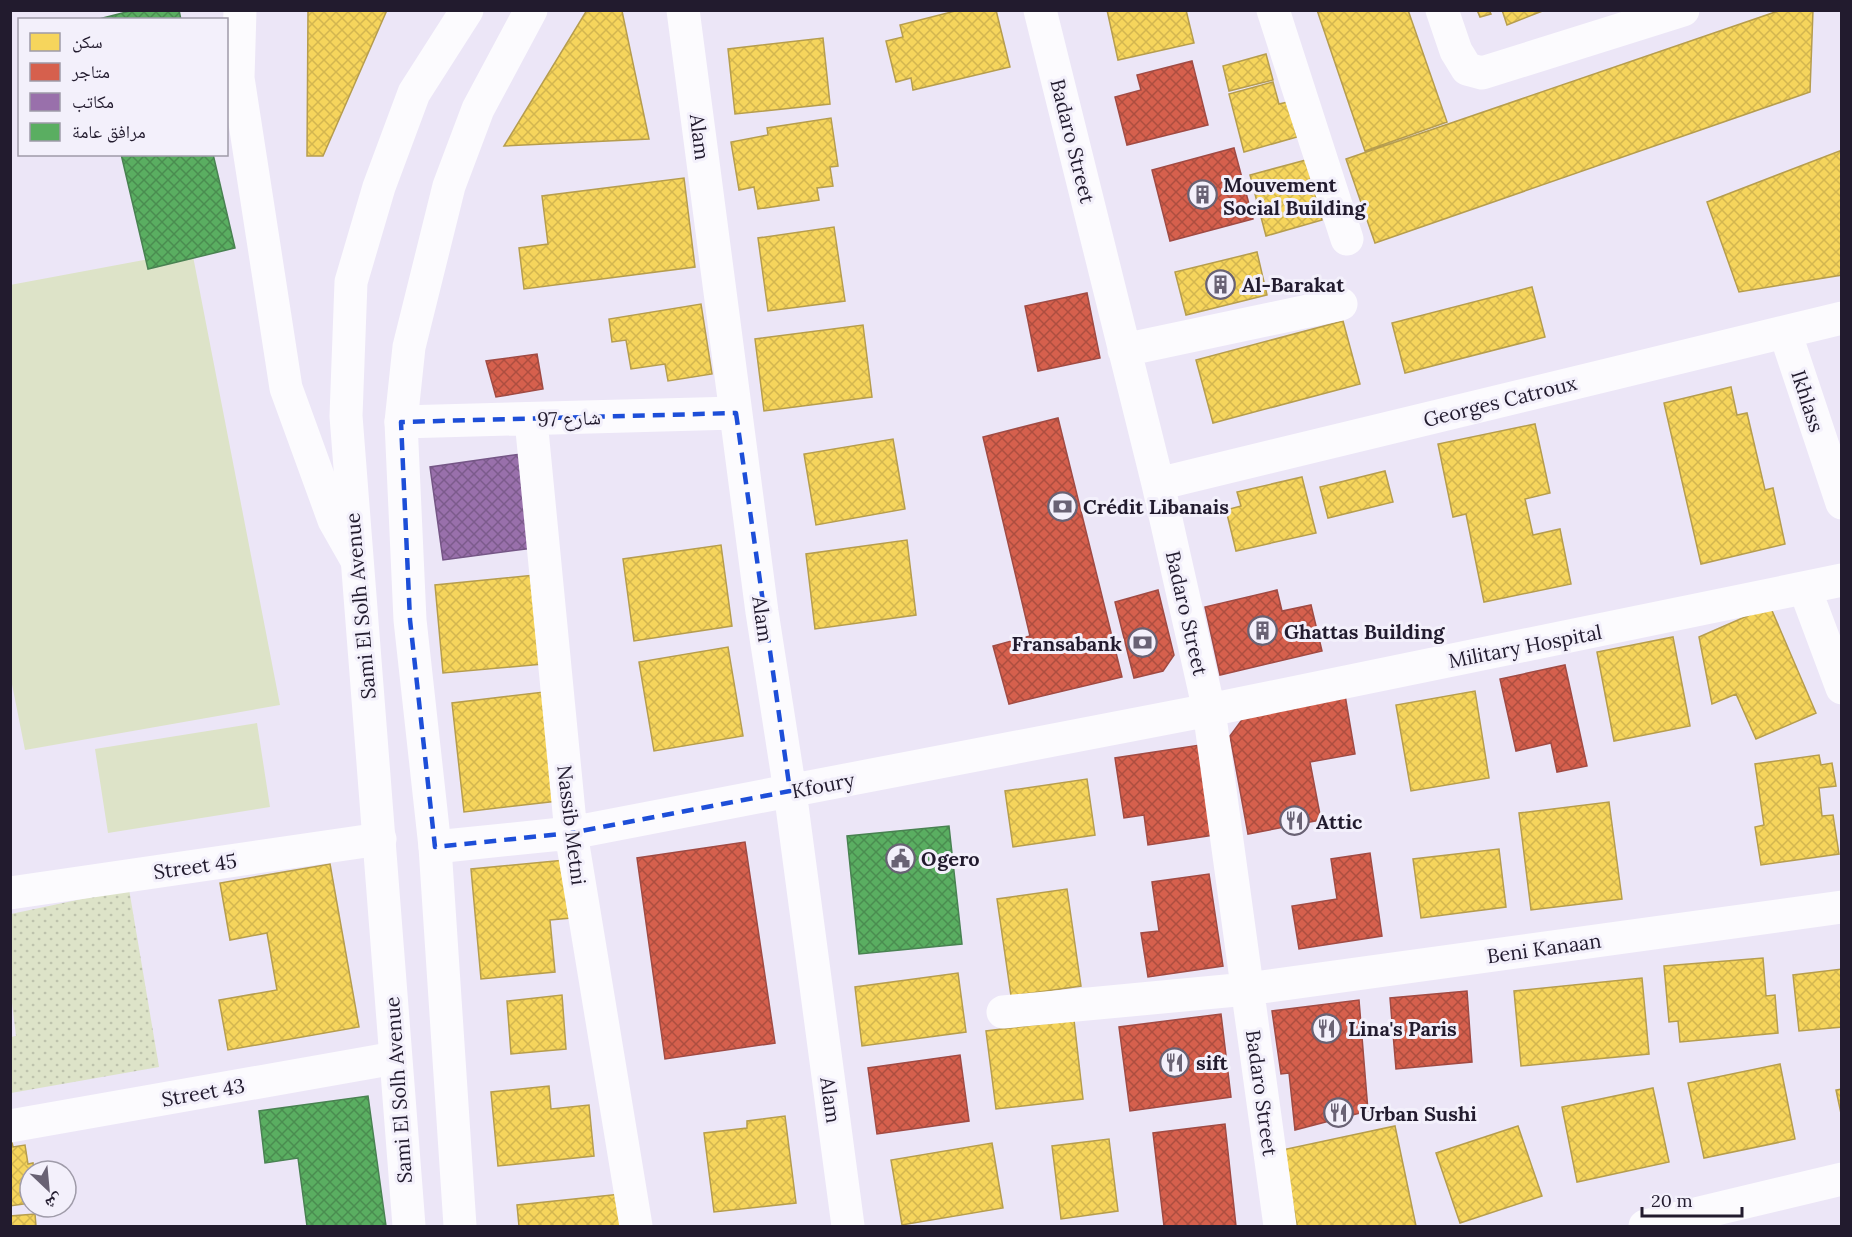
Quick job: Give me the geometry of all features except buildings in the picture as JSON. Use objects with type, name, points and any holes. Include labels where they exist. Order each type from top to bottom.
[{"type":"main road","points":[[240,10],[238,78],[286,388],[334,520],[355,557]]},
{"type":"main road","name":"Sami El Solh Avenue","points":[[409,1227],[380,839],[355,557],[346,416],[351,282],[379,187],[414,93],[467,10]]},
{"type":"main road","points":[[460,1227],[435,847],[410,620],[401,422],[410,347],[449,186],[478,110],[531,10]]},
{"type":"main road","name":"Alam","points":[[683,10],[762,612],[790,791],[848,1227]]},
{"type":"main road","name":"Badaro Street","points":[[1041,10],[1158,484],[1209,710],[1280,1227]]},
{"type":"main road","points":[[1273,10],[1347,239]]},
{"type":"main road","points":[[1442,10],[1456,51],[1467,69],[1482,73],[1683,10]]},
{"type":"main road","points":[[1124,350],[1341,304]]},
{"type":"main road","name":"Georges Catroux","points":[[1158,484],[1842,318]]},
{"type":"main road","name":"Ikhlass","points":[[1785,332],[1842,503]]},
{"type":"main road","name":"شارع 97","points":[[401,422],[736,413]]},
{"type":"main road","name":"Nassib Metni","points":[[531,420],[571,833],[636,1227]]},
{"type":"main road","name":"Military Hospital","points":[[1209,710],[1842,580]]},
{"type":"main road","points":[[1805,589],[1842,687]]},
{"type":"main road","name":"Kfoury","points":[[435,847],[571,833],[1209,710]]},
{"type":"main road","name":"Street 45","points":[[10,893],[380,839]]},
{"type":"main road","name":"Beni Kanaan","points":[[1003,1012],[1247,988],[1842,907]]},
{"type":"main road","name":"Street 43","points":[[10,1126],[395,1058]]},
{"type":"main road","points":[[1645,1227],[1842,1179]]},
{"type":"highlighted area","points":[[736,413],[790,791],[571,833],[435,847],[410,620],[401,422]]},
{"type":"green space","points":[[192,251],[280,705],[25,750],[10,674],[10,285]]},
{"type":"green space","points":[[257,723],[270,807],[108,833],[95,749]]},
{"type":"green space","points":[[129,889],[159,1067],[11,1093],[11,1037],[16,1036],[10,986],[11,914]]},
{"type":"place","name":"Mouvement Social Building","points":[[1202,195]]},
{"type":"place","name":"Al-Barakat","points":[[1221,284]]},
{"type":"place","name":"Crédit Libanais","points":[[1062,506]]},
{"type":"place","name":"Ghattas Building","points":[[1263,631]]},
{"type":"place","name":"Fransabank","points":[[1143,643]]},
{"type":"place","name":"Attic","points":[[1295,821]]},
{"type":"place","name":"Ogero","points":[[900,858]]},
{"type":"place","name":"Lina's Paris","points":[[1327,1028]]},
{"type":"place","name":"sift","points":[[1175,1062]]},
{"type":"place","name":"Urban Sushi","points":[[1339,1113]]}]
